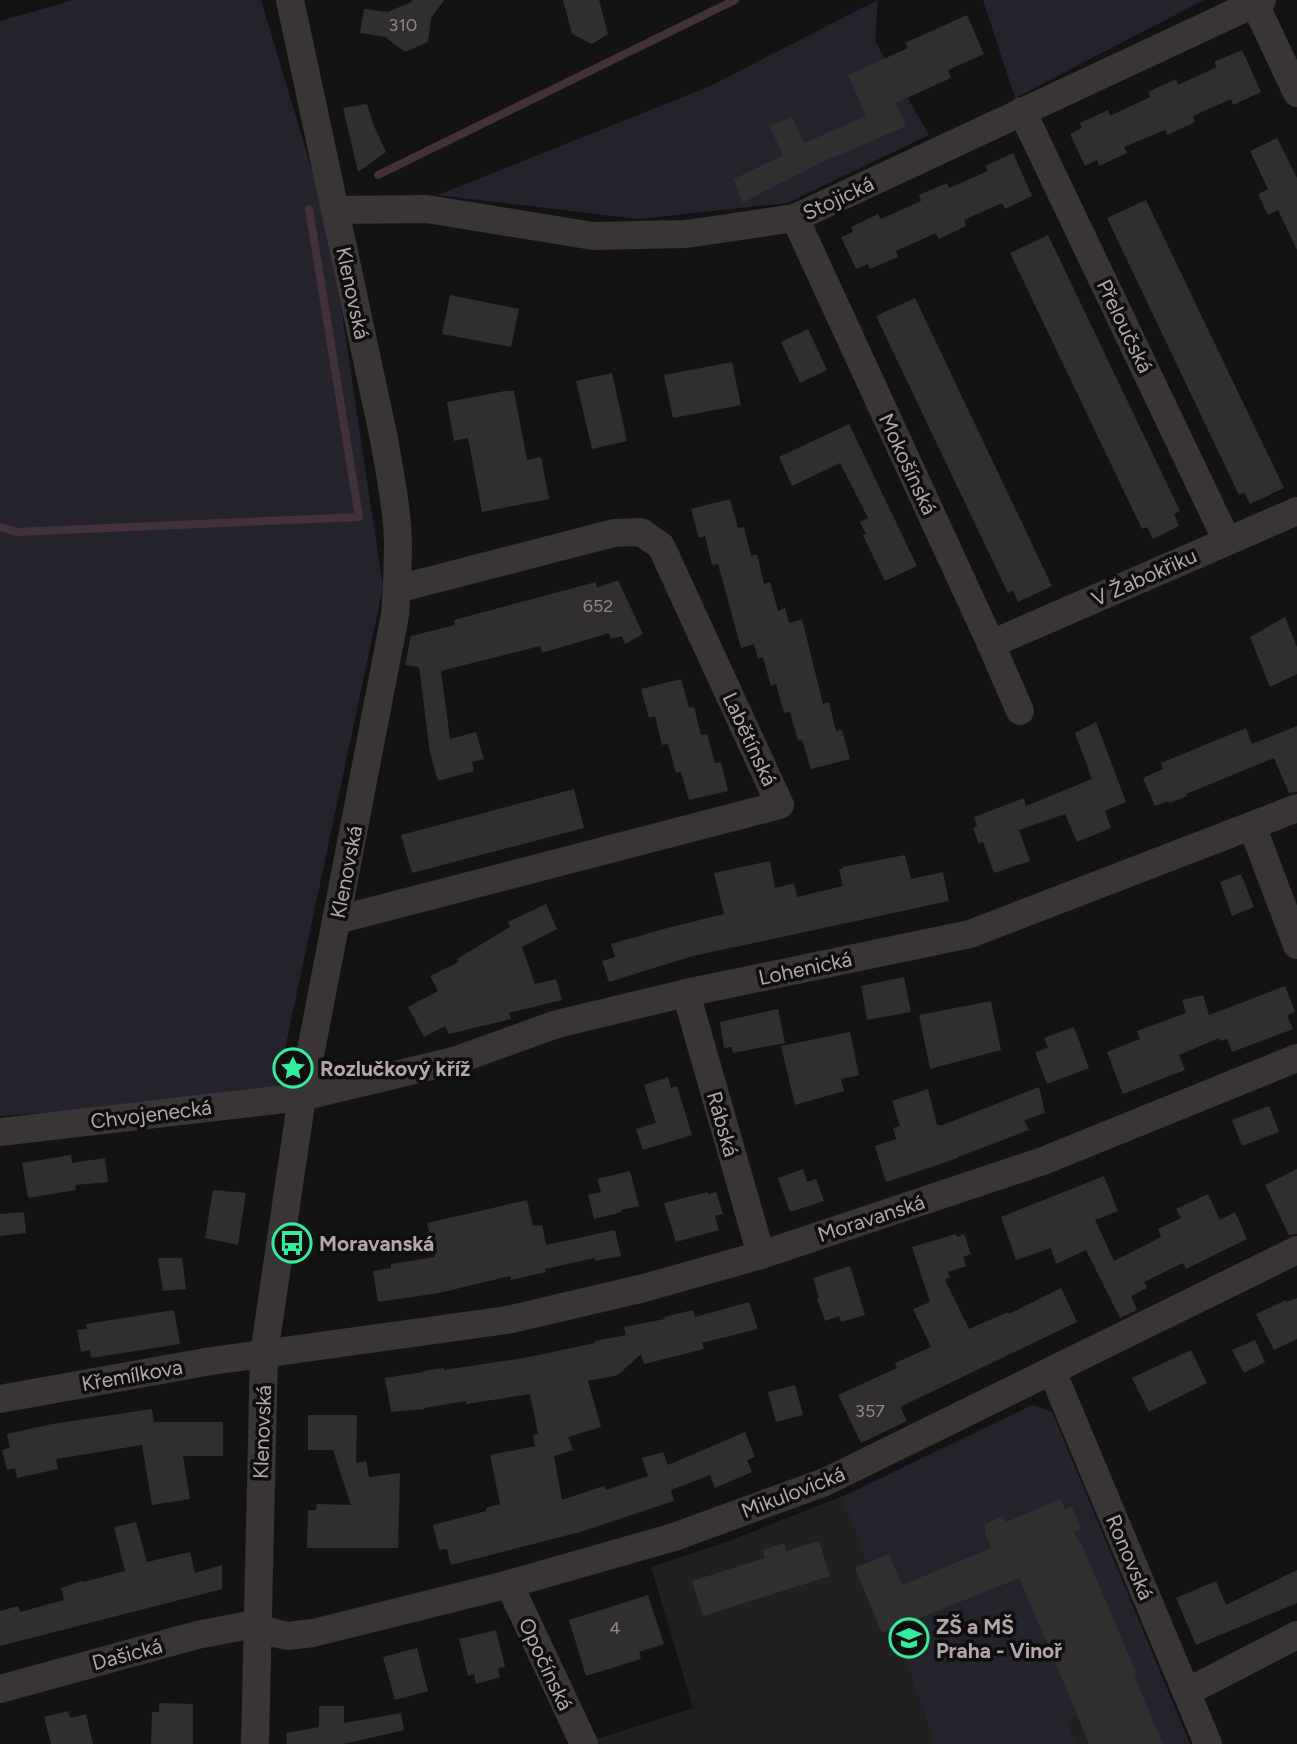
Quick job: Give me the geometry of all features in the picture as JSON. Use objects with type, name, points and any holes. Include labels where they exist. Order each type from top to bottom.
[{"type":"street","points":[[1259,2],[1297,93]]},
{"type":"street","name":"Stojická","points":[[335,210],[427,208],[593,236],[686,234],[795,218],[1259,2]]},
{"type":"street","name":"Klenovská","points":[[255,1744],[264,1354],[302,1097],[395,615],[397,589],[395,503],[335,210],[298,3]]},
{"type":"street","name":"Přeloučská","points":[[1022,111],[1227,541]]},
{"type":"street","name":"Mokošínská","points":[[795,218],[1020,711]]},
{"type":"street","name":"V Žabokřiku","points":[[991,644],[1297,511]]},
{"type":"street","name":"Labětínská","points":[[337,920],[780,805],[661,546],[642,532],[614,533],[397,589]]},
{"type":"street","name":"Lohenická","points":[[302,1097],[457,1060],[557,1024],[685,993],[970,934],[1297,808]]},
{"type":"street","points":[[1252,826],[1297,945]]},
{"type":"street","name":"Rábská","points":[[685,993],[761,1255]]},
{"type":"street","name":"Moravanská","points":[[264,1354],[507,1320],[644,1288],[761,1255],[1043,1161],[1297,1058]]},
{"type":"street","name":"Chvojenecká","points":[[0,1132],[302,1097]]},
{"type":"street","name":"Mikulovická","points":[[256,1626],[288,1636],[313,1633],[509,1584],[674,1537],[825,1482],[1297,1250]]},
{"type":"street","name":"Křemílkova","points":[[0,1399],[264,1354]]},
{"type":"street","name":"Ronovská","points":[[1052,1371],[1208,1744]]},
{"type":"street","name":"Opočínská","points":[[509,1584],[584,1744]]},
{"type":"street","name":"Dašická","points":[[0,1689],[197,1635],[256,1626]]},
{"type":"street","points":[[1187,1692],[1297,1635]]},
{"type":"shaded area","points":[[73,0],[261,0],[329,227],[383,587],[275,1096],[0,1116],[0,21]]},
{"type":"shaded area","points":[[878,0],[875,41],[929,135],[787,203],[638,219],[438,195],[708,87]]},
{"type":"shaded area","points":[[983,0],[1204,0],[1015,98]]},
{"type":"shaded area","name":"ZŠ a MŠ Praha - Vinoř","points":[[1032,1405],[1052,1412],[1190,1744],[595,1744],[594,1740],[693,1708],[651,1567],[729,1541],[858,1490]]},
{"type":"shaded area","points":[[1032,1405],[1052,1412],[1190,1744],[1163,1744],[1114,1684],[1137,1674],[1074,1532],[1081,1529],[1060,1500],[1006,1522],[1003,1517],[984,1525],[984,1532],[1005,1583],[1019,1578],[1078,1715],[1066,1720],[1075,1744],[936,1744],[893,1629],[988,1589],[974,1555],[902,1585],[889,1554],[867,1563],[842,1497]]},
{"type":"building","points":[[413,0],[444,0],[431,18],[428,42],[405,52],[385,37],[360,33],[364,9],[388,12]]},
{"type":"building","points":[[563,0],[599,0],[608,34],[592,44],[572,34]]},
{"type":"building","points":[[967,15],[984,54],[948,70],[951,78],[896,103],[906,126],[832,157],[742,203],[734,179],[783,155],[769,126],[792,117],[804,143],[866,116],[848,75],[908,48],[905,43]]},
{"type":"building","points":[[1242,50],[1261,92],[1233,105],[1231,99],[1193,116],[1195,122],[1167,135],[1165,130],[1124,147],[1127,153],[1099,166],[1097,160],[1085,166],[1070,134],[1082,128],[1080,123],[1108,110],[1110,116],[1150,97],[1148,92],[1176,79],[1178,85],[1217,67],[1214,62]]},
{"type":"building","points":[[367,104],[386,152],[358,172],[343,108]]},
{"type":"building","points":[[1277,138],[1297,178],[1297,250],[1278,210],[1268,215],[1258,194],[1268,189],[1250,151]]},
{"type":"building","points":[[1013,153],[1032,196],[1005,209],[1002,203],[964,220],[966,226],[939,239],[936,233],[896,251],[898,257],[870,269],[868,264],[856,269],[841,237],[853,232],[851,227],[878,214],[881,219],[921,201],[919,195],[947,183],[949,188],[988,171],[985,166]]},
{"type":"building","points":[[1146,200],[1284,488],[1250,504],[1244,492],[1239,495],[1107,218]]},
{"type":"building","points":[[1048,235],[1180,511],[1174,514],[1179,526],[1153,539],[1147,527],[1142,529],[1010,253]]},
{"type":"building","points":[[450,295],[519,309],[511,347],[442,334]]},
{"type":"building","points":[[915,298],[1052,586],[1018,602],[1013,590],[1008,593],[876,316]]},
{"type":"building","points":[[808,329],[827,370],[800,383],[781,342]]},
{"type":"building","points":[[732,362],[741,405],[673,418],[664,375]]},
{"type":"building","points":[[612,373],[627,441],[592,449],[576,381]]},
{"type":"building","points":[[514,391],[527,460],[541,457],[549,499],[482,512],[468,438],[454,441],[447,402]]},
{"type":"building","points":[[849,424],[917,566],[885,581],[863,535],[866,534],[860,522],[868,518],[840,463],[792,486],[779,457]]},
{"type":"building","points":[[730,499],[738,528],[744,527],[751,556],[757,554],[764,584],[770,582],[778,611],[785,608],[789,623],[802,619],[823,704],[829,702],[836,731],[842,730],[850,759],[811,769],[802,740],[798,741],[790,712],[784,713],[776,684],[771,686],[763,657],[758,659],[754,644],[741,648],[718,564],[712,565],[705,536],[699,538],[691,509]]},
{"type":"building","points":[[618,580],[643,634],[625,644],[622,636],[611,639],[609,633],[542,653],[540,646],[441,671],[450,739],[476,732],[484,759],[472,762],[474,771],[438,781],[430,753],[419,667],[405,665],[411,636],[455,625],[454,620],[596,582],[597,588]]},
{"type":"building","points":[[1285,617],[1297,647],[1297,674],[1270,687],[1250,637]]},
{"type":"building","points":[[681,679],[689,708],[694,707],[701,735],[707,734],[715,763],[721,762],[728,791],[689,800],[681,772],[676,773],[668,744],[662,745],[655,716],[649,718],[641,689]]},
{"type":"building","points":[[1096,722],[1126,802],[1105,811],[1111,828],[1077,842],[1065,814],[1019,830],[1030,861],[994,873],[983,842],[979,844],[973,828],[977,826],[974,817],[1024,798],[1026,806],[1092,779],[1075,733]]},
{"type":"building","points":[[1297,726],[1297,792],[1289,793],[1274,758],[1186,794],[1187,796],[1155,806],[1143,778],[1163,769],[1161,763],[1246,728],[1252,744]]},
{"type":"building","points":[[574,789],[584,828],[412,873],[401,835]]},
{"type":"building","points":[[905,855],[911,879],[943,872],[949,901],[693,956],[609,982],[602,961],[615,957],[611,944],[724,914],[714,873],[770,861],[775,888],[794,883],[797,897],[843,886],[839,869],[843,867]]},
{"type":"building","points":[[1241,874],[1254,907],[1232,916],[1220,882]]},
{"type":"building","points":[[546,904],[557,929],[522,947],[535,984],[556,979],[562,1000],[509,1013],[511,1019],[449,1034],[445,1026],[424,1037],[408,1007],[438,991],[430,976],[459,962],[457,959],[510,927],[508,922]]},
{"type":"building","points":[[904,977],[911,1012],[867,1020],[861,986]]},
{"type":"building","points":[[1285,986],[1295,1012],[1287,1015],[1293,1029],[1232,1052],[1227,1039],[1220,1041],[1219,1038],[1179,1055],[1185,1070],[1123,1094],[1107,1052],[1140,1039],[1137,1031],[1186,1013],[1182,1000],[1203,995],[1209,1015]]},
{"type":"building","points":[[991,1001],[1001,1050],[930,1069],[919,1015]]},
{"type":"building","points":[[778,1009],[785,1043],[733,1053],[732,1047],[724,1048],[720,1022]]},
{"type":"building","points":[[1074,1027],[1089,1068],[1047,1084],[1035,1052],[1048,1048],[1044,1038]]},
{"type":"building","points":[[850,1032],[859,1075],[841,1079],[844,1091],[795,1105],[781,1046]]},
{"type":"building","points":[[668,1077],[671,1088],[677,1086],[692,1135],[643,1150],[636,1129],[656,1123],[644,1085]]},
{"type":"building","points":[[1039,1087],[1045,1113],[1024,1120],[1029,1130],[886,1182],[875,1146],[896,1139],[893,1128],[900,1126],[892,1101],[928,1089],[937,1125],[940,1126]]},
{"type":"building","points":[[1269,1106],[1279,1132],[1242,1146],[1232,1120]]},
{"type":"building","points":[[71,1155],[72,1163],[105,1158],[108,1182],[75,1185],[76,1190],[28,1198],[22,1163]]},
{"type":"building","points":[[803,1169],[807,1182],[816,1179],[824,1201],[790,1212],[778,1178]]},
{"type":"building","points":[[1297,1169],[1297,1234],[1289,1235],[1265,1185]]},
{"type":"building","points":[[630,1171],[639,1206],[594,1219],[588,1195],[601,1192],[597,1179]]},
{"type":"building","points":[[1104,1176],[1118,1211],[1095,1220],[1114,1261],[1161,1237],[1158,1229],[1181,1218],[1176,1209],[1208,1194],[1220,1220],[1235,1212],[1247,1239],[1186,1269],[1183,1263],[1144,1282],[1147,1288],[1131,1296],[1137,1310],[1120,1318],[1086,1250],[1056,1264],[1051,1248],[1016,1260],[1001,1217]]},
{"type":"building","points":[[213,1190],[246,1193],[238,1245],[205,1238]]},
{"type":"building","points":[[716,1192],[723,1214],[715,1216],[719,1230],[676,1242],[664,1203]]},
{"type":"building","points":[[527,1200],[533,1226],[542,1225],[546,1245],[615,1230],[621,1256],[595,1261],[595,1258],[511,1280],[510,1276],[439,1293],[378,1302],[373,1271],[391,1268],[391,1264],[435,1257],[427,1223]]},
{"type":"building","points":[[24,1212],[26,1233],[0,1236],[0,1214]]},
{"type":"building","points":[[956,1234],[957,1237],[964,1234],[971,1254],[963,1257],[966,1266],[948,1272],[950,1277],[945,1280],[969,1329],[1008,1312],[1009,1314],[1061,1288],[1077,1322],[900,1407],[907,1421],[861,1443],[838,1395],[897,1368],[895,1363],[931,1347],[913,1309],[930,1302],[912,1247]]},
{"type":"building","points":[[158,1258],[182,1258],[186,1289],[163,1291]]},
{"type":"building","points":[[850,1266],[865,1315],[841,1322],[839,1316],[825,1321],[813,1278]]},
{"type":"building","points":[[1297,1298],[1297,1339],[1274,1350],[1256,1314],[1286,1300],[1287,1302]]},
{"type":"building","points":[[749,1302],[758,1329],[702,1343],[704,1349],[644,1364],[641,1354],[618,1375],[588,1381],[601,1427],[568,1437],[573,1450],[554,1456],[562,1500],[604,1486],[606,1490],[648,1476],[642,1458],[663,1452],[668,1465],[745,1432],[755,1457],[747,1460],[752,1472],[715,1488],[710,1475],[671,1490],[674,1501],[580,1532],[451,1565],[447,1549],[439,1550],[433,1525],[486,1511],[486,1508],[500,1504],[490,1455],[535,1446],[533,1435],[538,1434],[530,1394],[391,1412],[385,1378],[524,1358],[626,1335],[624,1327],[665,1319],[664,1317],[693,1310],[695,1317]]},
{"type":"building","points":[[174,1310],[180,1344],[91,1358],[90,1350],[81,1352],[77,1330],[87,1329],[86,1324]]},
{"type":"building","points":[[1255,1340],[1265,1362],[1244,1373],[1232,1350]]},
{"type":"building","points":[[1191,1350],[1207,1383],[1149,1412],[1132,1378]]},
{"type":"building","points":[[795,1385],[803,1415],[776,1422],[768,1392]]},
{"type":"building","points":[[152,1409],[154,1422],[223,1422],[223,1456],[183,1456],[190,1499],[152,1505],[142,1445],[56,1459],[58,1469],[17,1478],[15,1468],[7,1470],[2,1450],[10,1448],[7,1434],[52,1424]]},
{"type":"building","points":[[308,1415],[357,1415],[356,1463],[366,1461],[369,1477],[400,1473],[398,1548],[307,1548],[308,1510],[316,1510],[317,1504],[351,1505],[333,1450],[308,1450]]},
{"type":"building","points":[[1061,1499],[1065,1510],[1072,1507],[1081,1529],[1074,1532],[1137,1674],[1134,1676],[1163,1744],[1089,1744],[1019,1578],[882,1633],[855,1568],[889,1554],[902,1585],[991,1548],[984,1525],[1003,1516],[1006,1522]]},
{"type":"building","points":[[136,1522],[147,1562],[190,1552],[195,1573],[222,1565],[222,1589],[0,1646],[0,1611],[18,1606],[20,1612],[64,1600],[61,1588],[125,1571],[114,1527]]},
{"type":"building","points":[[819,1541],[830,1576],[703,1616],[692,1581],[765,1558],[762,1550],[784,1543],[786,1551]]},
{"type":"building","points":[[1297,1570],[1297,1603],[1196,1645],[1176,1598],[1216,1581],[1226,1605]]},
{"type":"building","points":[[648,1595],[664,1644],[639,1652],[641,1659],[586,1676],[569,1620]]},
{"type":"building","points":[[496,1630],[505,1667],[498,1668],[500,1677],[476,1684],[474,1674],[468,1676],[459,1639]]},
{"type":"building","points":[[417,1648],[428,1691],[395,1700],[383,1657]]},
{"type":"building","points":[[159,1703],[193,1704],[193,1744],[151,1744],[152,1712],[159,1712]]},
{"type":"building","points":[[319,1706],[344,1706],[344,1723],[401,1713],[404,1730],[344,1744],[287,1744],[286,1733],[319,1727]]},
{"type":"building","points":[[68,1711],[70,1718],[86,1714],[93,1744],[51,1744],[44,1717]]},
{"type":"waterway","points":[[378,175],[735,0]]},
{"type":"waterway","points":[[0,527],[17,532],[359,517],[309,209]]},
{"type":"place","name":"Rozlučkový kříž","points":[[293,1068]]},
{"type":"place","name":"Moravanská","points":[[292,1243]]},
{"type":"place","name":"ZŠ a MŠ Praha - Vinoř","points":[[909,1638]]}]
